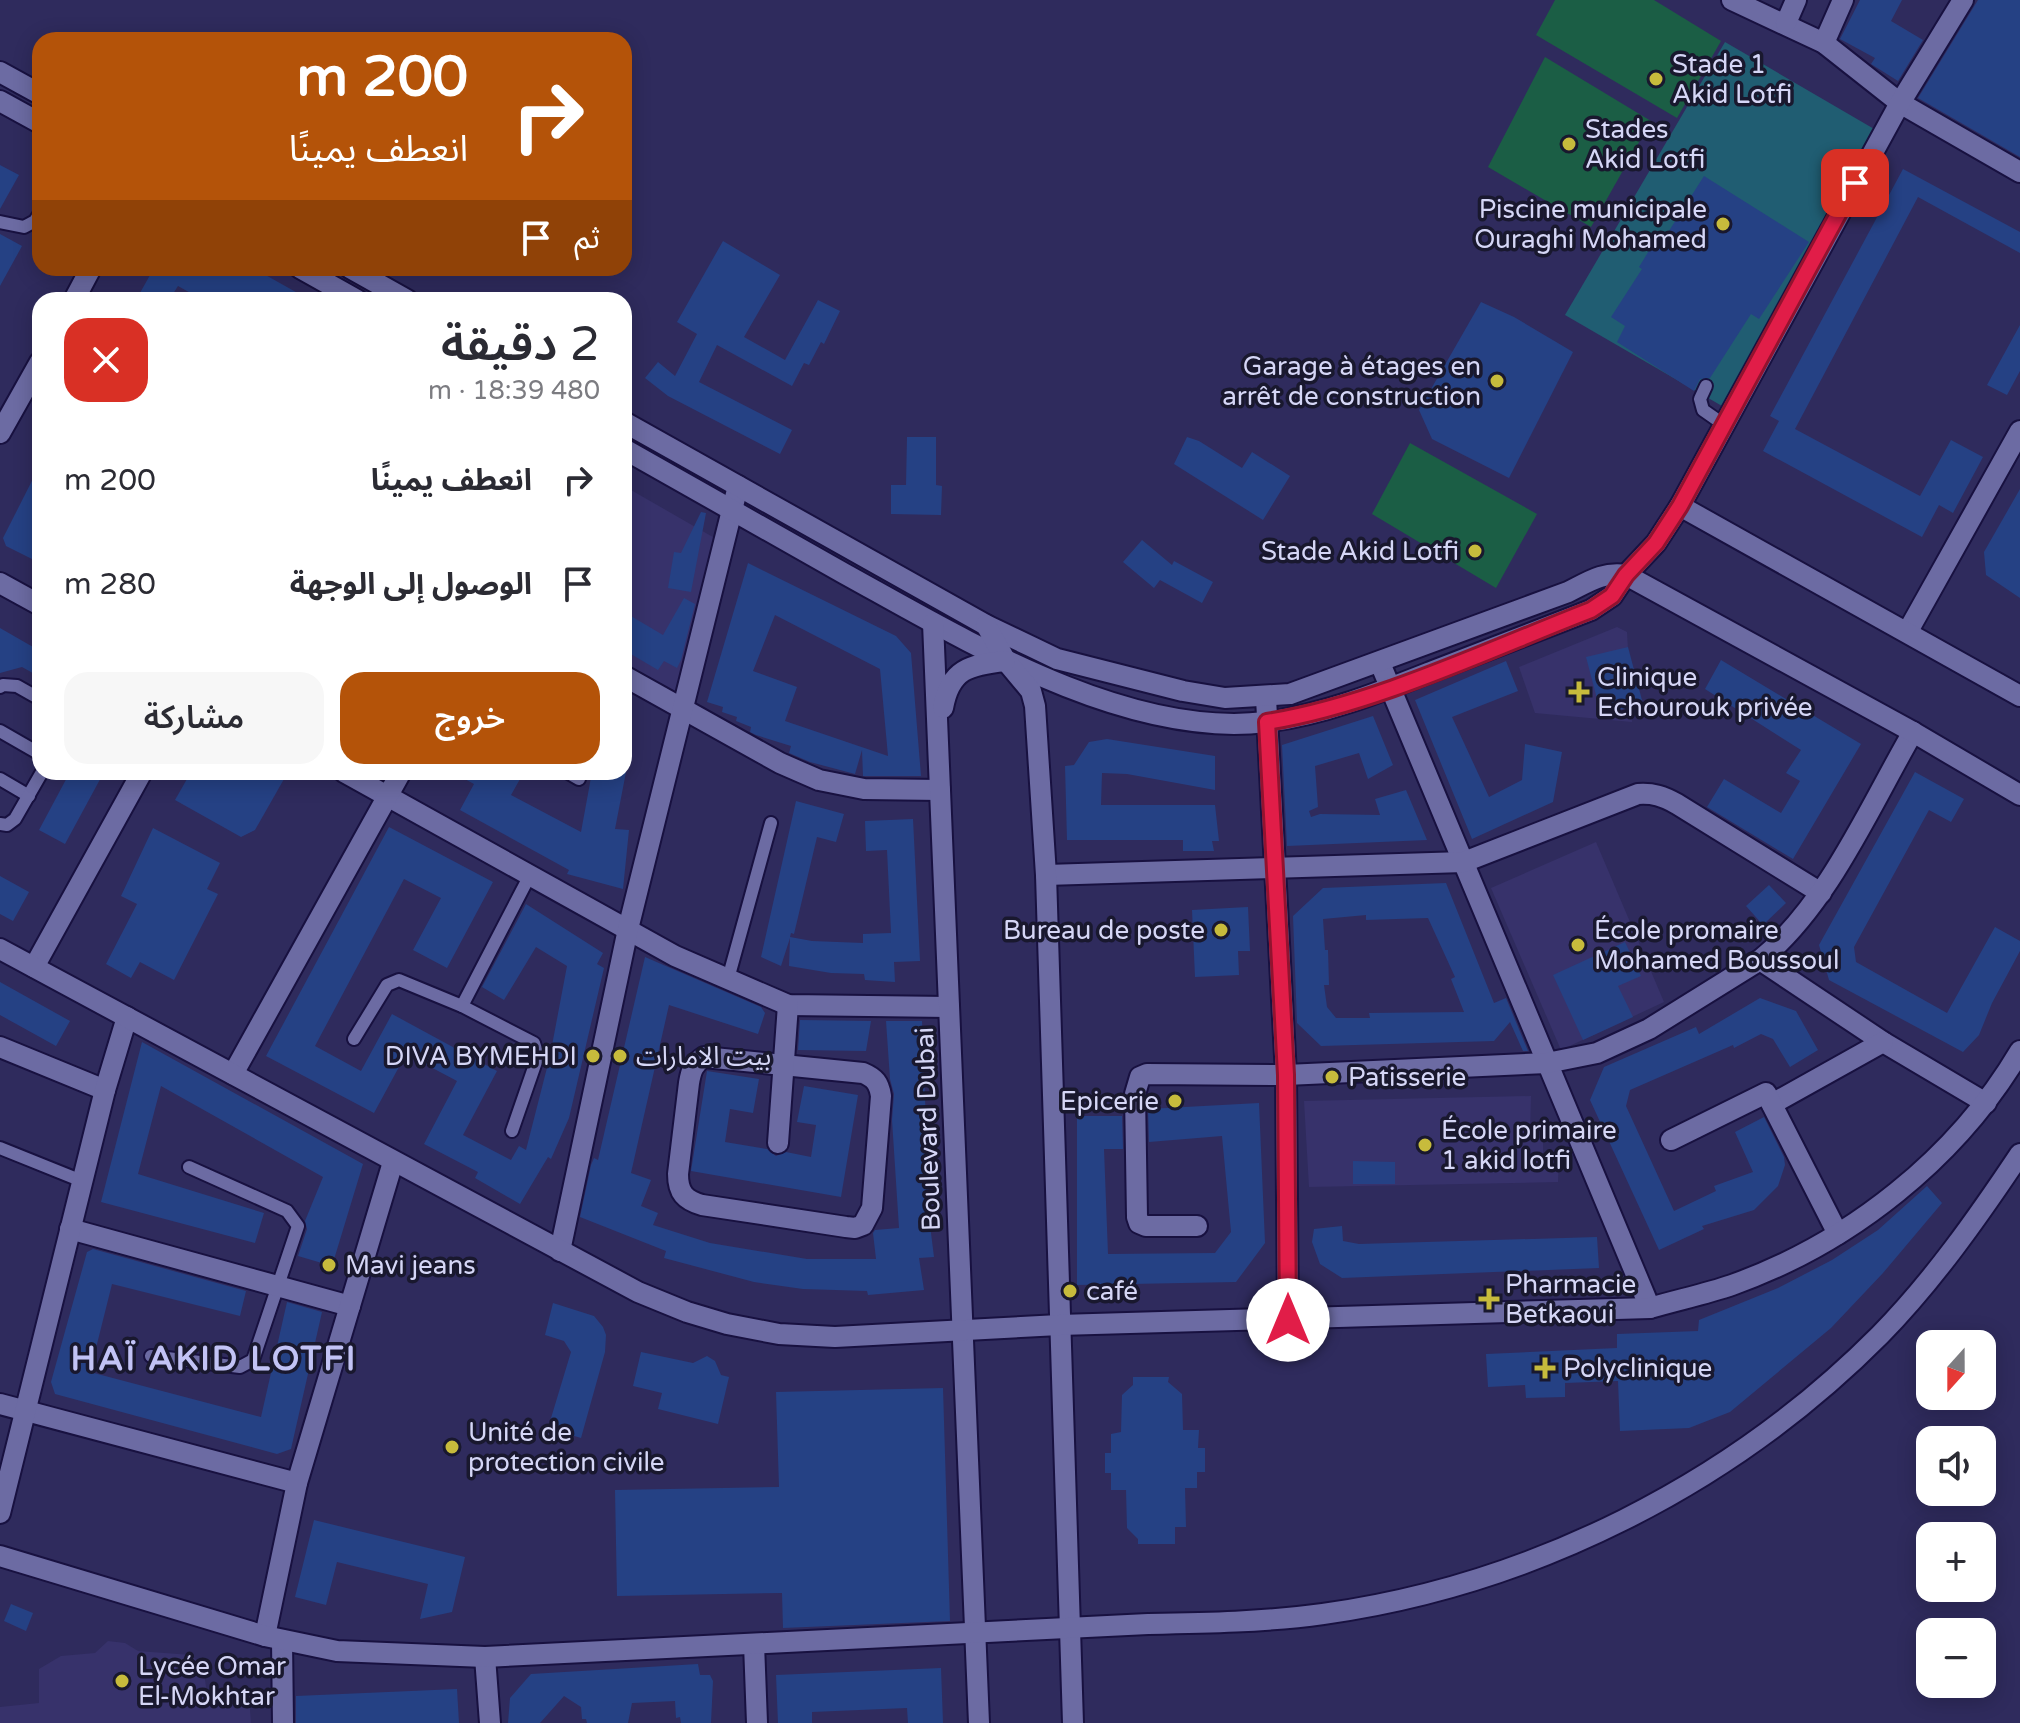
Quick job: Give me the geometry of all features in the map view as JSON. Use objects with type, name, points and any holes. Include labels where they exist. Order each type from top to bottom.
[{"type":"street","points":[[1732,0],[1824,43],[1900,103],[2020,172]]},
{"type":"street","points":[[1786,23],[1796,0]]},
{"type":"street","points":[[1824,43],[1843,0]]},
{"type":"street","points":[[632,454],[1006,661],[1044,678],[1135,708],[1177,718],[1245,724],[1267,722],[1333,706],[1392,687],[1602,604],[1621,586],[1626,575],[1656,543],[1680,506],[1900,103],[1963,0]]},
{"type":"street","points":[[0,72],[32,90]]},
{"type":"street","points":[[0,101],[32,119]]},
{"type":"street","points":[[314,276],[343,292]]},
{"type":"street","points":[[364,276],[393,292]]},
{"type":"street","points":[[0,433],[32,376]]},
{"type":"street","points":[[632,426],[986,625],[1057,659],[1183,691],[1225,698],[1266,698],[1290,694],[1380,663],[1568,592],[1600,575],[1626,575],[1913,732],[2020,795]]},
{"type":"street","points":[[1908,631],[2020,431]]},
{"type":"street","points":[[560,1251],[628,929],[738,486]]},
{"type":"street","points":[[1680,506],[2020,696]]},
{"type":"street","points":[[0,583],[32,601]]},
{"type":"street","name":"Boulevard Dubai","points":[[933,623],[979,1723]]},
{"type":"street","points":[[986,625],[1006,661],[1031,691],[1035,706],[1046,875],[1073,1723]]},
{"type":"street","points":[[938,754],[943,704],[950,683],[962,670],[980,664],[1057,659]]},
{"type":"street","points":[[1380,663],[1650,1308]]},
{"type":"street","points":[[1035,706],[1044,678]]},
{"type":"street","points":[[632,680],[780,763],[819,780],[864,789],[940,790]]},
{"type":"street","points":[[1266,698],[1286,1075],[1288,1320]]},
{"type":"street","points":[[1197,1226],[1146,1226],[1139,1223],[1135,1094],[1140,1077],[1147,1074],[1286,1075],[1547,1063],[1597,1053],[1636,1035],[1760,960],[1776,947],[1821,893],[1913,732]]},
{"type":"street","points":[[34,967],[138,780]]},
{"type":"street","points":[[363,780],[675,956],[788,1005],[949,1007]]},
{"type":"street","points":[[233,1074],[397,780]]},
{"type":"street","points":[[1046,875],[1464,862],[1638,794],[1650,793],[1677,804],[1821,893]]},
{"type":"street","points":[[0,949],[638,1292],[727,1324],[779,1334],[835,1337],[1059,1325],[1650,1308],[1732,1285],[1788,1262],[1838,1234],[1927,1166],[1986,1103],[2020,1051]]},
{"type":"street","points":[[1760,960],[1883,1042],[1986,1103]]},
{"type":"street","points":[[778,1143],[788,1005]]},
{"type":"street","points":[[0,1513],[105,1090],[127,1017]]},
{"type":"street","points":[[1772,1104],[1883,1042]]},
{"type":"street","points":[[0,1047],[105,1090]]},
{"type":"street","points":[[704,1057],[785,1065],[863,1073],[873,1077],[879,1086],[872,1208],[863,1225],[846,1227],[702,1205],[681,1194],[678,1174],[691,1069],[696,1062],[704,1057]]},
{"type":"street","points":[[1671,1140],[1766,1093],[1838,1234]]},
{"type":"street","points":[[0,1556],[273,1638],[337,1651],[485,1657],[1237,1622],[1323,1614],[1409,1597],[1491,1574],[1583,1540],[1660,1503],[1740,1452],[1808,1399],[1880,1335],[1985,1207],[2020,1154]]},
{"type":"street","points":[[283,1723],[273,1638],[297,1483],[393,1162]]},
{"type":"street","points":[[70,1229],[350,1306]]},
{"type":"street","points":[[0,1404],[297,1483]]},
{"type":"street","points":[[754,1644],[757,1723]]},
{"type":"street","points":[[485,1657],[490,1723]]},
{"type":"lane","points":[[0,222],[24,227],[32,223]]},
{"type":"lane","points":[[1706,386],[1700,399],[1703,410],[1723,424]]},
{"type":"lane","points":[[0,687],[17,686],[32,694]]},
{"type":"lane","points":[[0,731],[32,749]]},
{"type":"lane","points":[[0,779],[29,796]]},
{"type":"lane","points":[[0,824],[7,825],[15,819],[38,780]]},
{"type":"lane","points":[[728,979],[771,823]]},
{"type":"lane","points":[[462,1006],[530,875]]},
{"type":"lane","points":[[354,1039],[387,985],[399,980],[462,1006],[534,1043],[538,1056],[512,1131]]},
{"type":"lane","points":[[0,1148],[82,1181]]},
{"type":"lane","points":[[151,1356],[240,1367],[253,1360],[298,1226],[287,1211],[189,1167]]},
{"type":"shaded area","points":[[632,491],[718,540],[680,692],[664,690],[632,672]]},
{"type":"shaded area","name":"Clinique Echourouk privée","points":[[1617,627],[1627,632],[1632,722],[1535,713],[1519,667]]},
{"type":"shaded area","name":"École promaire Mohamed Boussoul","points":[[1596,842],[1664,1002],[1561,1050],[1491,888]]},
{"type":"shaded area","name":"École primaire 1 akid lotfi","points":[[1531,1096],[1530,1134],[1543,1135],[1543,1156],[1559,1155],[1558,1182],[1309,1187],[1304,1101]]},
{"type":"shaded area","name":"Lycée Omar El-Mokhtar","points":[[108,1641],[125,1643],[138,1651],[191,1655],[203,1667],[207,1693],[249,1697],[251,1723],[0,1723],[0,1707],[39,1703],[39,1669],[61,1656],[95,1653]]},
{"type":"green space","name":"Stade 1 Akid Lotfi","points":[[1555,0],[1654,0],[1721,41],[1677,118],[1536,35]]},
{"type":"green space","name":"Stades Akid Lotfi","points":[[1545,57],[1651,121],[1591,227],[1488,167]]},
{"type":"green space","name":"Stade Akid Lotfi","points":[[1410,443],[1537,514],[1496,588],[1372,514]]},
{"type":"water","name":"Piscine municipale Ouraghi Mohamed","points":[[1725,42],[1881,133],[1722,406],[1565,315]]},
{"type":"building","points":[[1860,0],[1902,0],[1891,21],[1923,40],[1898,81],[1871,64],[1875,58],[1840,39]]},
{"type":"building","points":[[1978,0],[2020,0],[2020,157],[1918,98]]},
{"type":"building","points":[[0,165],[19,175],[0,209]]},
{"type":"building","points":[[1903,169],[2020,232],[2020,253],[1918,197],[1795,429],[1920,496],[1951,440],[1983,457],[1953,513],[1939,505],[1922,537],[1763,451],[1779,421],[1770,416]]},
{"type":"building","points":[[1704,176],[1809,242],[1759,319],[1751,314],[1710,378],[1700,379],[1694,391],[1617,342],[1625,326],[1611,317],[1642,269],[1639,267],[1655,241],[1660,245]]},
{"type":"building","points":[[0,234],[22,246],[0,286]]},
{"type":"building","points":[[723,241],[780,275],[744,337],[785,360],[818,300],[840,311],[824,344],[821,342],[809,365],[804,363],[792,386],[717,345],[699,382],[792,430],[780,454],[668,396],[645,378],[658,362],[675,376],[697,334],[677,322]]},
{"type":"building","points":[[150,276],[267,276],[296,292],[189,292],[178,286],[174,292],[140,292]]},
{"type":"building","name":"Garage à étages en arrêt de construction","points":[[1481,302],[1514,317],[1573,352],[1509,478],[1432,439],[1419,410]]},
{"type":"building","points":[[2020,325],[2020,371],[2007,395],[1987,385]]},
{"type":"building","points":[[907,437],[936,437],[936,485],[942,486],[941,515],[891,514],[891,485],[906,485]]},
{"type":"building","points":[[1187,437],[1199,441],[1242,468],[1252,452],[1290,476],[1263,520],[1174,464]]},
{"type":"building","points":[[32,481],[32,559],[6,546],[3,538]]},
{"type":"building","points":[[2020,489],[2020,598],[1986,575],[1984,552]]},
{"type":"building","points":[[701,512],[706,513],[691,592],[668,588],[674,552],[681,553]]},
{"type":"building","points":[[1142,540],[1172,565],[1174,561],[1213,582],[1202,603],[1160,580],[1154,588],[1123,562]]},
{"type":"building","points":[[748,563],[896,636],[911,653],[921,776],[863,776],[862,750],[855,774],[810,762],[789,753],[791,746],[750,732],[751,727],[736,721],[737,717],[722,712],[723,707],[707,702]],"holes":[[[775,615],[880,669],[888,756],[785,721],[797,687],[753,671]]]},
{"type":"building","points":[[684,598],[695,604],[677,668],[664,661],[658,670],[632,655],[632,617],[663,635]]},
{"type":"building","points":[[0,628],[32,646],[32,673],[22,667],[0,673]]},
{"type":"building","points":[[1628,647],[1643,704],[1601,714],[1586,657]]},
{"type":"building","points":[[1721,660],[1861,744],[1793,859],[1707,807],[1724,779],[1781,813],[1800,781],[1786,773],[1801,750],[1705,689]]},
{"type":"building","points":[[1506,661],[1518,691],[1452,717],[1489,797],[1522,780],[1525,744],[1562,752],[1553,802],[1472,839],[1415,700]]},
{"type":"building","points":[[1373,716],[1393,765],[1368,779],[1359,753],[1315,766],[1318,807],[1309,811],[1311,817],[1320,814],[1380,815],[1375,799],[1406,790],[1427,840],[1287,846],[1282,745]]},
{"type":"building","points":[[1107,739],[1215,756],[1215,790],[1127,774],[1102,773],[1101,805],[1215,805],[1219,841],[1212,841],[1214,851],[1183,851],[1183,840],[1067,840],[1065,766],[1074,765],[1089,742]]},
{"type":"building","points":[[1915,772],[1964,799],[1951,822],[1929,810],[1854,947],[1856,962],[1947,1013],[1995,927],[2020,941],[2020,951],[1979,1035],[1963,1052],[1829,980],[1819,945]]},
{"type":"building","points":[[66,780],[100,780],[65,844],[39,830]]},
{"type":"building","points":[[186,780],[283,780],[255,830],[241,837],[175,800]]},
{"type":"building","points":[[467,780],[519,780],[511,795],[581,832],[591,780],[624,780],[615,829],[629,830],[623,889],[567,874],[569,870],[460,810],[474,784]]},
{"type":"building","points":[[796,801],[844,814],[836,842],[817,837],[794,934],[791,933],[790,937],[812,941],[863,943],[863,934],[891,933],[887,850],[866,851],[865,821],[913,819],[920,961],[894,962],[895,982],[865,980],[864,974],[831,973],[789,966],[790,938],[781,966],[761,957]]},
{"type":"building","points":[[389,827],[493,882],[447,968],[413,950],[441,898],[404,879],[315,1046],[361,1071],[392,1014],[497,1071],[463,1135],[511,1160],[519,1146],[526,1150],[550,1056],[567,966],[536,947],[504,1000],[482,987],[526,904],[603,953],[597,964],[604,968],[569,1118],[551,1159],[548,1157],[520,1204],[475,1178],[478,1172],[424,1144],[457,1081],[406,1054],[374,1113],[266,1056]]},
{"type":"building","points":[[153,828],[220,863],[207,889],[218,894],[174,980],[140,962],[131,978],[106,964],[137,904],[121,896]]},
{"type":"building","points":[[0,876],[29,892],[13,921],[0,914]]},
{"type":"building","points":[[1446,883],[1494,1003],[1506,998],[1528,1051],[1523,1051],[1510,1022],[1494,1041],[1321,1046],[1297,1023],[1293,916],[1323,888]],"holes":[[[1366,915],[1366,920],[1428,918],[1455,977],[1451,979],[1464,1012],[1369,1013],[1370,1018],[1336,1018],[1327,1007],[1324,985],[1329,985],[1323,919]]]},
{"type":"building","points":[[1769,885],[1786,903],[1763,925],[1746,906]]},
{"type":"building","name":"Bureau de poste","points":[[1248,907],[1250,951],[1238,951],[1239,975],[1195,977],[1192,910]]},
{"type":"building","points":[[1625,942],[1641,976],[1618,986],[1633,1017],[1583,1040],[1553,975]]},
{"type":"building","points":[[645,957],[761,1007],[765,1013],[758,1034],[669,1005],[631,1173],[651,1180],[641,1206],[658,1213],[653,1225],[710,1243],[807,1259],[876,1259],[875,1230],[899,1228],[892,1120],[894,1094],[886,1021],[922,1021],[934,1257],[919,1258],[924,1290],[868,1295],[867,1291],[803,1289],[754,1282],[664,1258],[666,1251],[580,1217],[591,1165],[594,1158],[598,1160]]},
{"type":"building","points":[[0,982],[70,1021],[56,1046],[0,1015]]},
{"type":"building","points":[[1760,998],[1796,1011],[1818,1050],[1790,1067],[1773,1039],[1761,1034],[1630,1090],[1626,1106],[1674,1211],[1716,1191],[1714,1186],[1753,1172],[1735,1132],[1764,1117],[1784,1157],[1785,1165],[1778,1186],[1754,1210],[1702,1226],[1704,1229],[1659,1250],[1590,1100],[1604,1067],[1696,1027],[1699,1034]]},
{"type":"building","points":[[800,1020],[871,1021],[866,1051],[798,1050]]},
{"type":"building","points":[[142,1042],[363,1164],[332,1266],[298,1256],[307,1229],[305,1221],[323,1177],[161,1086],[138,1174],[264,1213],[255,1243],[101,1202]]},
{"type":"building","points":[[707,1071],[759,1079],[753,1113],[730,1109],[725,1142],[767,1149],[776,1156],[786,1152],[811,1157],[816,1125],[797,1122],[804,1086],[858,1095],[841,1197],[691,1171]]},
{"type":"building","points":[[1259,1103],[1265,1243],[1236,1282],[1077,1285],[1077,1116],[1122,1116],[1123,1149],[1104,1149],[1108,1254],[1215,1253],[1231,1232],[1222,1136],[1149,1142],[1148,1109]]},
{"type":"building","points":[[1353,1161],[1395,1162],[1395,1184],[1353,1184]]},
{"type":"building","points":[[1927,1186],[1942,1203],[1883,1273],[1831,1328],[1730,1412],[1689,1428],[1620,1431],[1618,1381],[1565,1383],[1565,1397],[1526,1398],[1525,1385],[1488,1387],[1486,1354],[1617,1348],[1617,1334],[1698,1331],[1699,1320],[1778,1288],[1832,1260],[1878,1230]]},
{"type":"building","points":[[1342,1226],[1343,1241],[1359,1244],[1597,1237],[1599,1268],[1342,1278],[1320,1264],[1312,1242],[1314,1229]]},
{"type":"building","points":[[93,1249],[246,1291],[240,1316],[112,1284],[90,1372],[261,1417],[287,1302],[322,1312],[291,1449],[277,1454],[55,1394],[51,1382],[87,1252]]},
{"type":"building","points":[[553,1303],[594,1316],[606,1335],[605,1352],[581,1438],[548,1428],[571,1352],[564,1341],[545,1335]]},
{"type":"building","points":[[641,1352],[693,1363],[707,1356],[715,1361],[721,1375],[729,1377],[718,1424],[658,1409],[662,1393],[633,1386]]},
{"type":"building","points":[[1133,1377],[1169,1377],[1168,1382],[1182,1394],[1183,1430],[1199,1430],[1198,1448],[1205,1448],[1205,1472],[1197,1472],[1197,1488],[1185,1488],[1186,1527],[1175,1527],[1175,1544],[1138,1544],[1138,1539],[1127,1528],[1126,1490],[1111,1490],[1111,1473],[1105,1473],[1105,1453],[1111,1453],[1111,1434],[1121,1432],[1122,1395],[1133,1385]]},
{"type":"building","points":[[943,1388],[950,1621],[783,1628],[782,1593],[617,1596],[615,1490],[779,1487],[776,1392]]},
{"type":"building","points":[[314,1520],[465,1557],[452,1612],[420,1619],[428,1584],[337,1562],[326,1605],[295,1597]]},
{"type":"building","points":[[11,1604],[33,1613],[26,1631],[4,1621]]},
{"type":"building","points":[[698,1664],[700,1675],[710,1675],[713,1681],[711,1723],[681,1723],[680,1717],[676,1718],[675,1701],[632,1703],[628,1723],[587,1723],[586,1719],[582,1719],[581,1707],[564,1696],[540,1723],[508,1723],[510,1698],[531,1674]]},
{"type":"building","points":[[941,1668],[943,1723],[908,1723],[907,1708],[812,1712],[812,1723],[778,1723],[776,1675]]},
{"type":"building","points":[[457,1689],[459,1723],[296,1723],[296,1696]]},
{"type":"place","name":"Stade 1 Akid Lotfi","points":[[1656,79]]},
{"type":"place","name":"Stades Akid Lotfi","points":[[1569,144]]},
{"type":"place","name":"Piscine municipale Ouraghi Mohamed","points":[[1723,224]]},
{"type":"place","name":"Garage à étages en arrêt de construction","points":[[1497,381]]},
{"type":"place","name":"Stade Akid Lotfi","points":[[1475,551]]},
{"type":"place","name":"Clinique Echourouk privée","points":[[1579,692]]},
{"type":"place","name":"Bureau de poste","points":[[1221,930]]},
{"type":"place","name":"École promaire Mohamed Boussoul","points":[[1578,945]]},
{"type":"place","name":"DIVA BYMEHDI","points":[[593,1056]]},
{"type":"place","name":"بيت الامارات","points":[[620,1056]]},
{"type":"place","name":"Patisserie","points":[[1332,1077]]},
{"type":"place","name":"Epicerie","points":[[1175,1101]]},
{"type":"place","name":"École primaire 1 akid lotfi","points":[[1425,1145]]},
{"type":"place","name":"Mavi jeans","points":[[329,1265]]},
{"type":"place","name":"café","points":[[1070,1291]]},
{"type":"place","name":"Pharmacie Betkaoui","points":[[1489,1299]]},
{"type":"place","name":"Polyclinique","points":[[1545,1368]]},
{"type":"place","name":"Unité de protection civile","points":[[452,1447]]},
{"type":"place","name":"Lycée Omar El-Mokhtar","points":[[122,1681]]},
{"type":"district","name":"HAÏ AKID LOTFI","points":[[214,1359]]},
{"type":"route","points":[[1288,1320],[1286,1075],[1267,722],[1392,687],[1591,610],[1612,596],[1669,525],[1855,183]]}]
